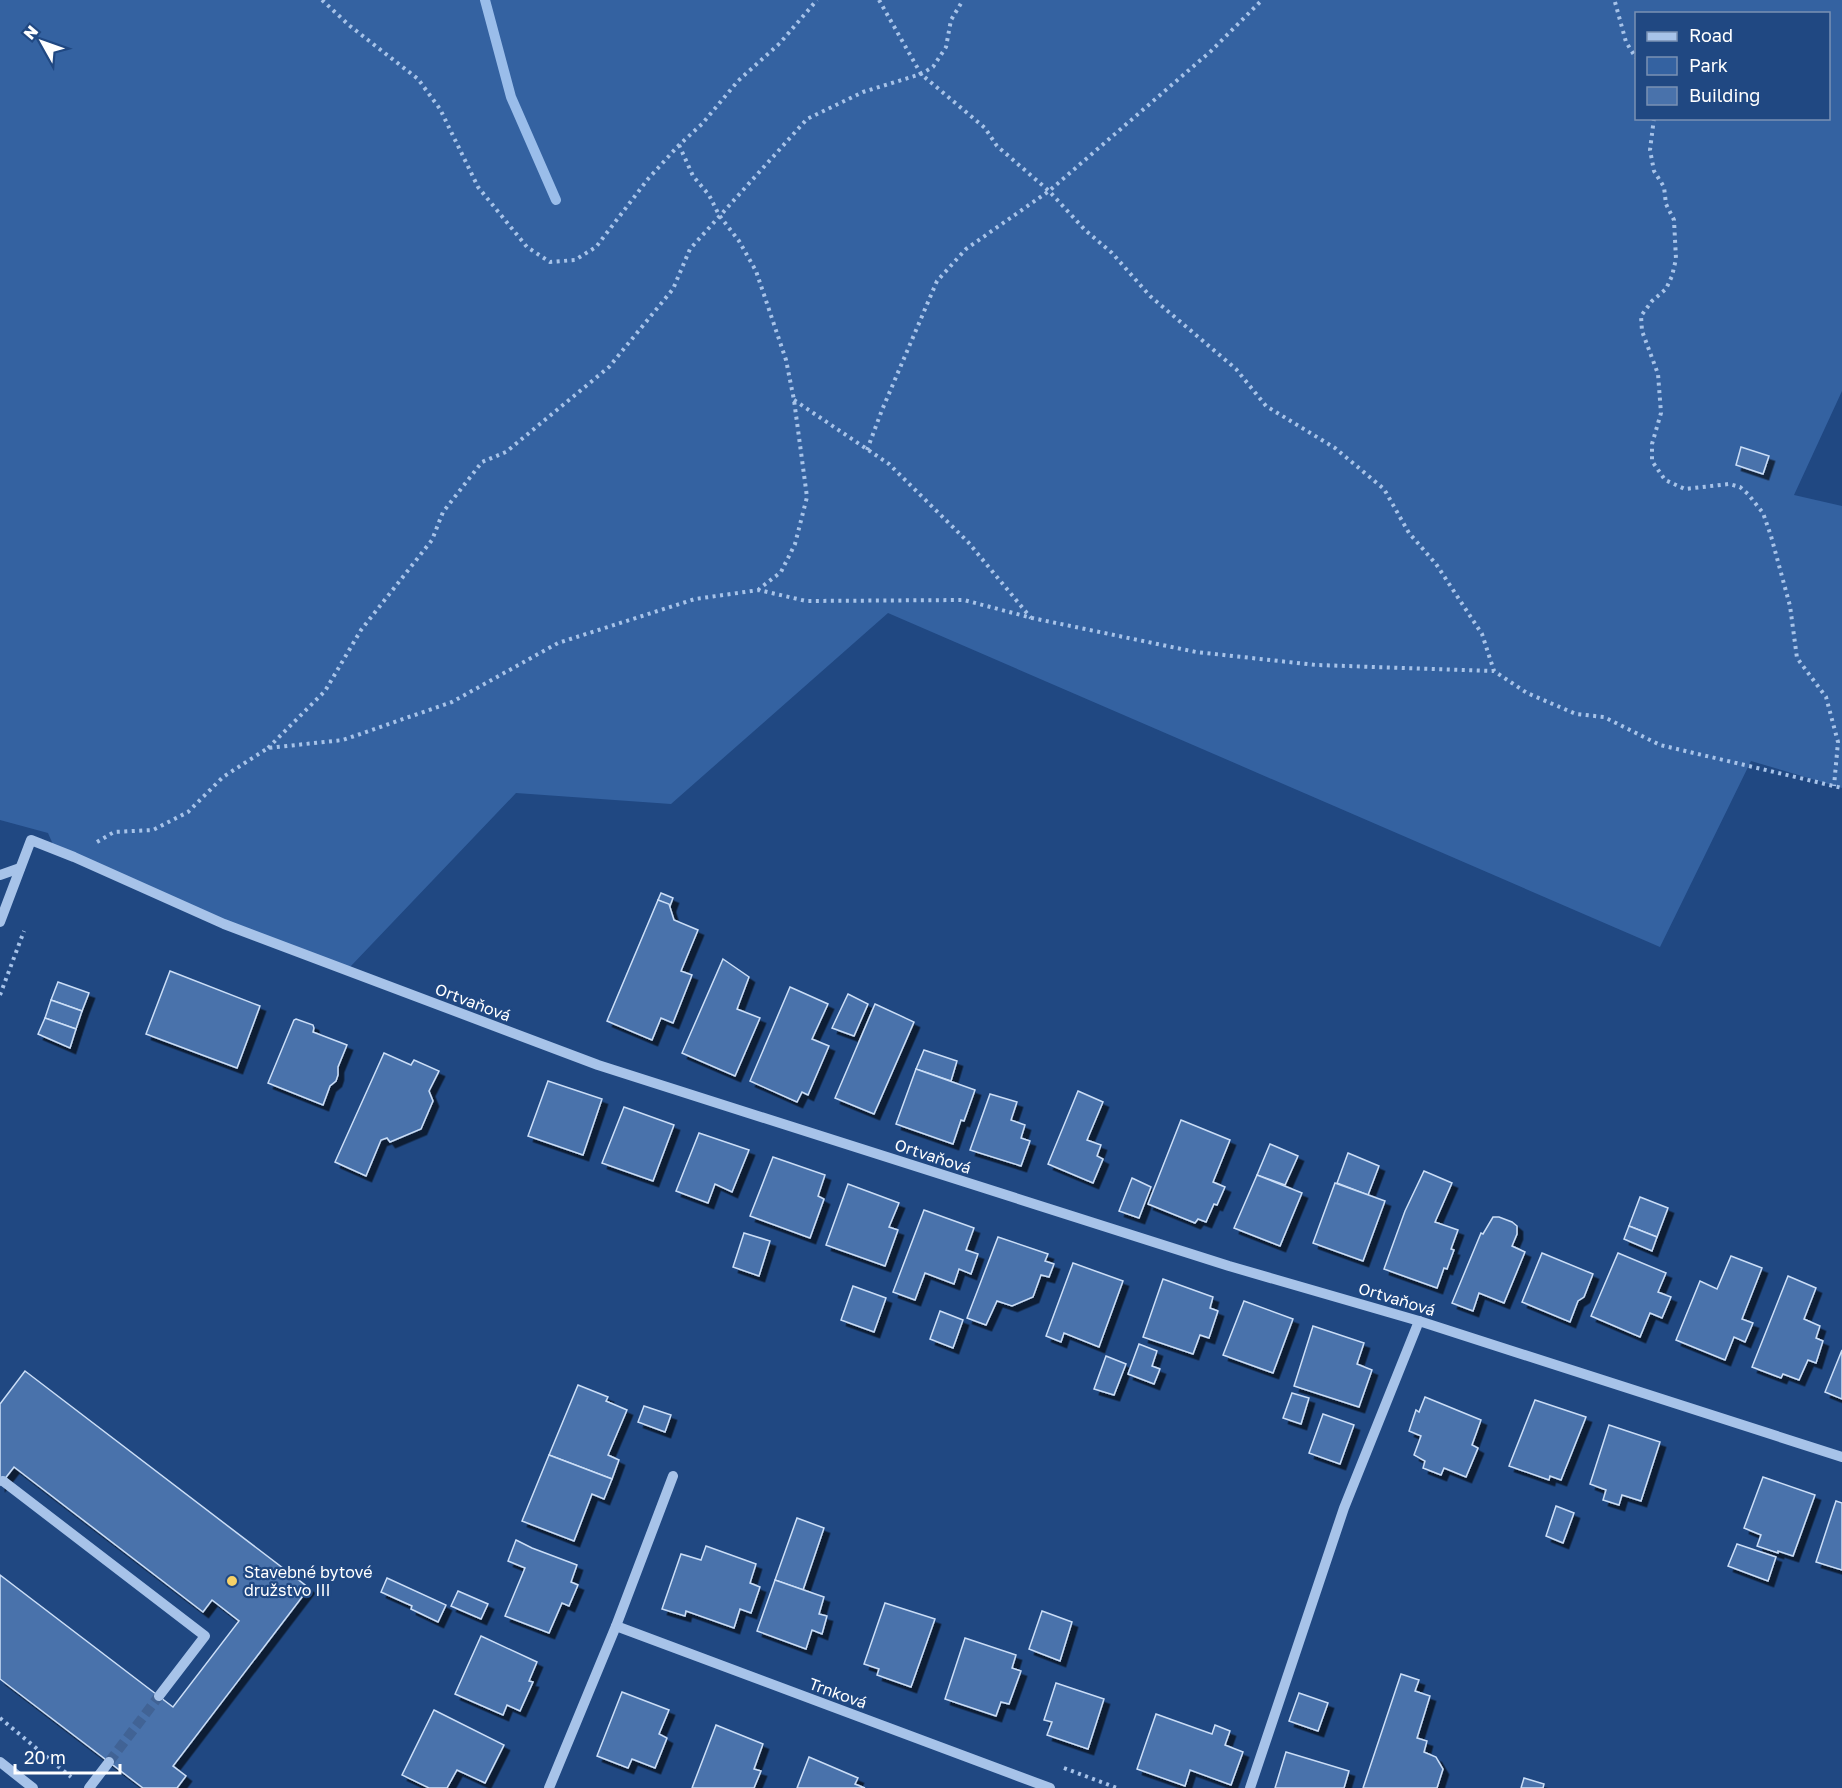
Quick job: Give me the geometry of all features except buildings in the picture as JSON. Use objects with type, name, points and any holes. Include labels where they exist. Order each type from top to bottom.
[{"type":"street","name":"Ortvaňová","points":[[20,868],[31,840],[224,924],[598,1065],[1218,1262],[1419,1321],[1842,1457]]},
{"type":"street","points":[[0,875],[20,868]]},
{"type":"street","points":[[0,922],[20,868]]},
{"type":"street","points":[[1250,1788],[1344,1508],[1419,1321]]},
{"type":"street","points":[[549,1788],[616,1626],[673,1476]]},
{"type":"street","points":[[3,1481],[205,1636],[159,1696]]},
{"type":"street","name":"Trnková","points":[[616,1626],[1050,1788]]},
{"type":"street","points":[[0,1762],[33,1788]]},
{"type":"street","points":[[89,1788],[109,1762]]},
{"type":"path","points":[[322,0],[350,26],[418,79],[440,108],[478,187],[527,247],[550,262],[575,260],[596,247],[648,179],[702,124],[738,81],[780,43],[818,0]]},
{"type":"path","points":[[879,0],[921,74],[985,128],[997,146],[1049,191],[1085,230],[1112,252],[1150,296],[1236,369],[1266,406],[1335,448],[1384,489],[1409,533],[1436,564],[1482,634],[1494,671]]},
{"type":"path","points":[[74,857],[114,832],[153,830],[188,812],[223,777],[268,748],[325,691],[361,630],[432,540],[443,512],[482,462],[506,452],[609,367],[673,289],[690,249],[807,119],[863,92],[921,74],[933,67],[946,47],[951,20],[963,0]]},
{"type":"path","points":[[867,450],[937,281],[966,249],[1049,191],[1211,51],[1262,0]]},
{"type":"path","points":[[1615,2],[1626,42],[1635,56]]},
{"type":"path","points":[[1654,120],[1650,150],[1654,171],[1664,187],[1666,204],[1674,220],[1676,260],[1666,289],[1641,316],[1642,331],[1658,374],[1661,413],[1652,444],[1652,461],[1665,480],[1685,489],[1729,484],[1740,487],[1762,513],[1771,536],[1790,606],[1797,658],[1826,697],[1838,742],[1834,786]]},
{"type":"path","points":[[679,145],[693,176],[709,195],[719,215],[739,241],[756,272],[786,360],[794,400],[807,497],[795,544],[781,572],[759,590]]},
{"type":"path","points":[[794,400],[889,464],[968,542],[1032,618]]},
{"type":"path","points":[[268,748],[343,740],[452,702],[558,643],[695,598],[759,590],[806,601],[964,600],[1032,618],[1196,652],[1316,665],[1494,671],[1527,693],[1576,714],[1604,717],[1660,745],[1842,788]]},
{"type":"path","points":[[0,1718],[77,1781]]},
{"type":"green space","points":[[0,0],[1842,0],[1842,391],[1794,495],[1842,506],[1842,788],[1751,761],[1660,947],[888,613],[671,804],[516,793],[350,967],[224,924],[55,849],[48,833],[0,820]]},
{"type":"waterway","points":[[485,0],[511,97],[556,200]]},
{"type":"tunnel","points":[[109,1762],[159,1696]]},
{"type":"place","name":"Stavebné bytové družstvo III","points":[[232,1581]]}]
